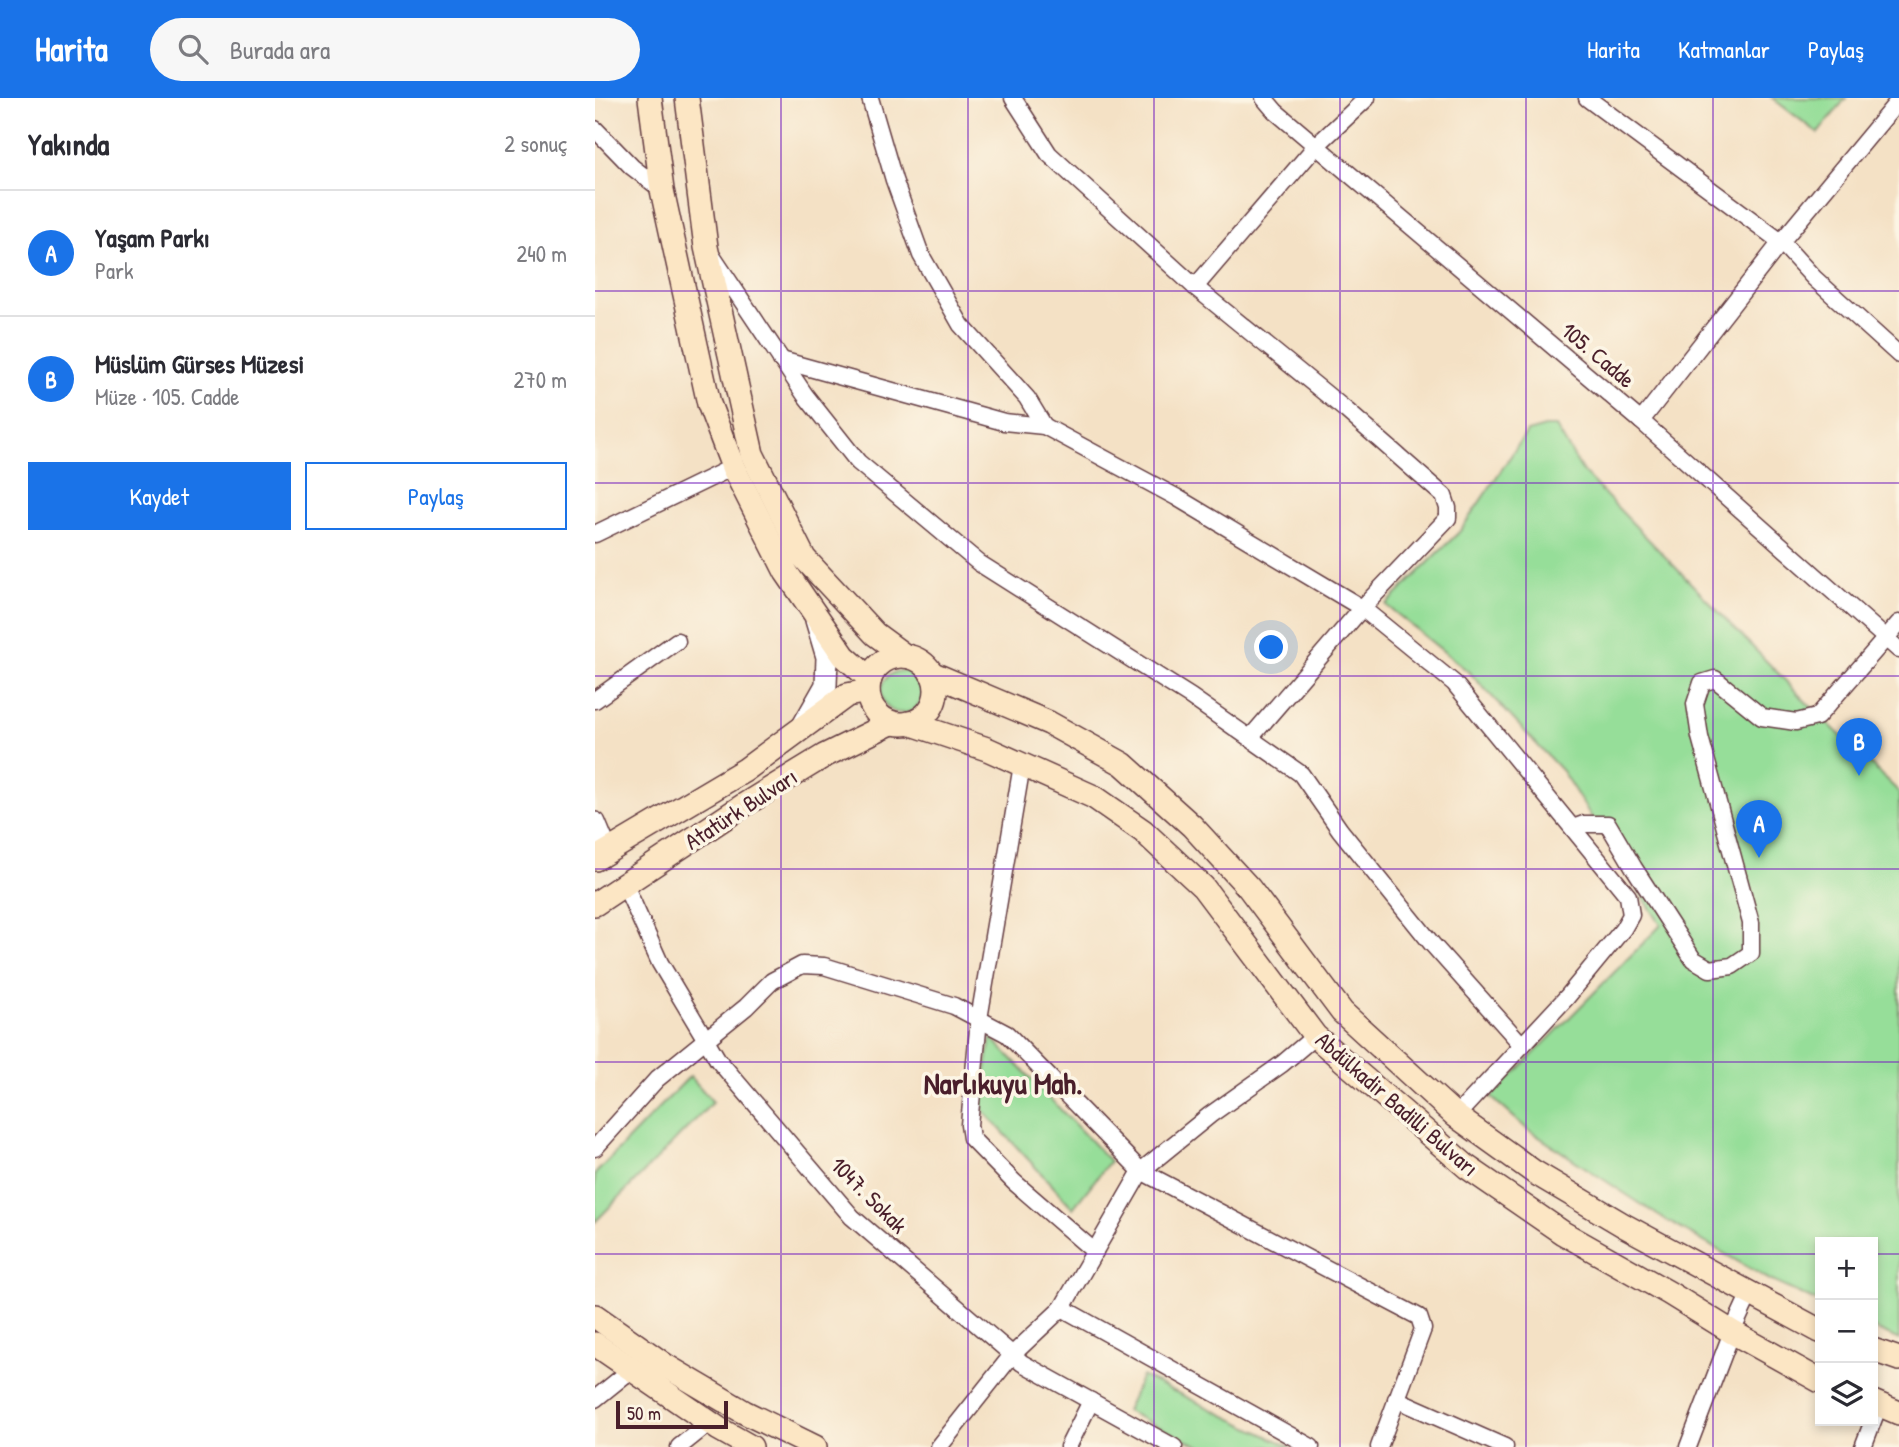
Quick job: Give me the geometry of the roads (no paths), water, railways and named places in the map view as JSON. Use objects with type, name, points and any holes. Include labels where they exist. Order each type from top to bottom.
[{"type":"main road","points":[[650,98],[662,190],[709,404],[733,467],[786,572],[844,656],[869,685],[872,707],[884,719],[900,723],[927,713],[933,704],[936,693],[931,673],[915,659],[905,656],[875,634],[804,558],[752,454],[706,247],[687,98]]},
{"type":"main road","points":[[869,685],[880,664],[888,659],[905,656]]},
{"type":"main road","name":"Abdülkadir Badilli Bulvarı","points":[[931,673],[1049,723],[1123,764],[1192,827],[1249,887],[1342,1012],[1456,1116],[1534,1172],[1637,1232],[1815,1328]]},
{"type":"main road","name":"Atatürk Bulvarı","points":[[601,856],[745,770],[847,695],[869,685]]},
{"type":"main road","name":"Atatürk Bulvarı","points":[[595,904],[755,798],[824,756],[900,723]]},
{"type":"main road","name":"Abdülkadir Badilli Bulvarı","points":[[900,723],[987,748],[1094,797],[1143,831],[1203,887],[1315,1036],[1467,1167],[1563,1233],[1815,1378]]},
{"type":"main road","points":[[595,1316],[666,1366],[744,1412],[815,1447]]},
{"type":"main road","points":[[595,1344],[709,1423],[751,1447]]},
{"type":"main road","points":[[1878,1352],[1899,1359]]},
{"type":"street","points":[[870,98],[894,180],[922,255],[961,325],[1027,398],[1044,426]]},
{"type":"street","points":[[1013,98],[1049,154],[1195,287],[1347,411],[1444,496],[1448,518],[1362,608],[1250,738]]},
{"type":"street","name":"105. Cadde","points":[[1264,98],[1275,111],[1641,421],[1893,644]]},
{"type":"street","points":[[1195,287],[1317,146],[1367,98]]},
{"type":"street","points":[[1587,98],[1781,242],[1814,278],[1899,355]]},
{"type":"street","points":[[1641,421],[1781,242],[1899,100]]},
{"type":"street","points":[[595,129],[632,167],[662,190]]},
{"type":"street","points":[[706,247],[805,395],[858,462],[979,563],[1191,697],[1301,774],[1340,830],[1432,944],[1522,1045]]},
{"type":"street","points":[[781,360],[1004,422],[1044,426],[1176,497],[1362,608],[1454,683],[1628,895],[1631,915],[1623,929],[1567,996],[1456,1116]]},
{"type":"street","points":[[595,534],[733,467]]},
{"type":"street","points":[[801,729],[825,685],[827,657],[812,608]]},
{"type":"street","points":[[1573,828],[1584,824],[1608,824],[1693,959],[1710,970],[1732,966],[1751,953],[1751,923],[1700,737],[1695,704],[1702,683],[1715,679],[1762,716],[1796,722],[1817,717],[1893,644],[1899,623]]},
{"type":"street","points":[[595,700],[677,640]]},
{"type":"street","points":[[1021,765],[979,1019],[969,1125],[971,1138],[1014,1182],[1095,1252]]},
{"type":"street","points":[[595,823],[601,856]]},
{"type":"street","name":"1047. Sokak","points":[[625,884],[660,963],[718,1060],[852,1217],[1021,1363],[1174,1447]]},
{"type":"street","points":[[595,1148],[657,1079],[746,1007],[772,981],[802,965],[824,966],[954,1006],[1007,1034],[1141,1171],[1419,1317],[1423,1329],[1380,1447]]},
{"type":"street","points":[[939,1447],[1012,1354],[1062,1308],[1141,1171],[1315,1036]]},
{"type":"street","points":[[1688,1447],[1732,1332],[1750,1293]]},
{"type":"street","points":[[1062,1308],[1311,1447]]},
{"type":"street","points":[[595,1399],[631,1370]]},
{"type":"street","points":[[1397,1399],[1505,1447]]},
{"type":"street","points":[[1068,1447],[1091,1401]]},
{"type":"street","points":[[1863,1447],[1884,1407]]},
{"type":"street","points":[[679,1447],[709,1423]]},
{"type":"place","name":"Müslüm Gürses Müzesi","points":[[1859,776]]},
{"type":"place","name":"Yaşam Parkı","points":[[1759,858]]},
{"type":"district","name":"Narlıkuyu Mah.","points":[[1003,1084]]}]
